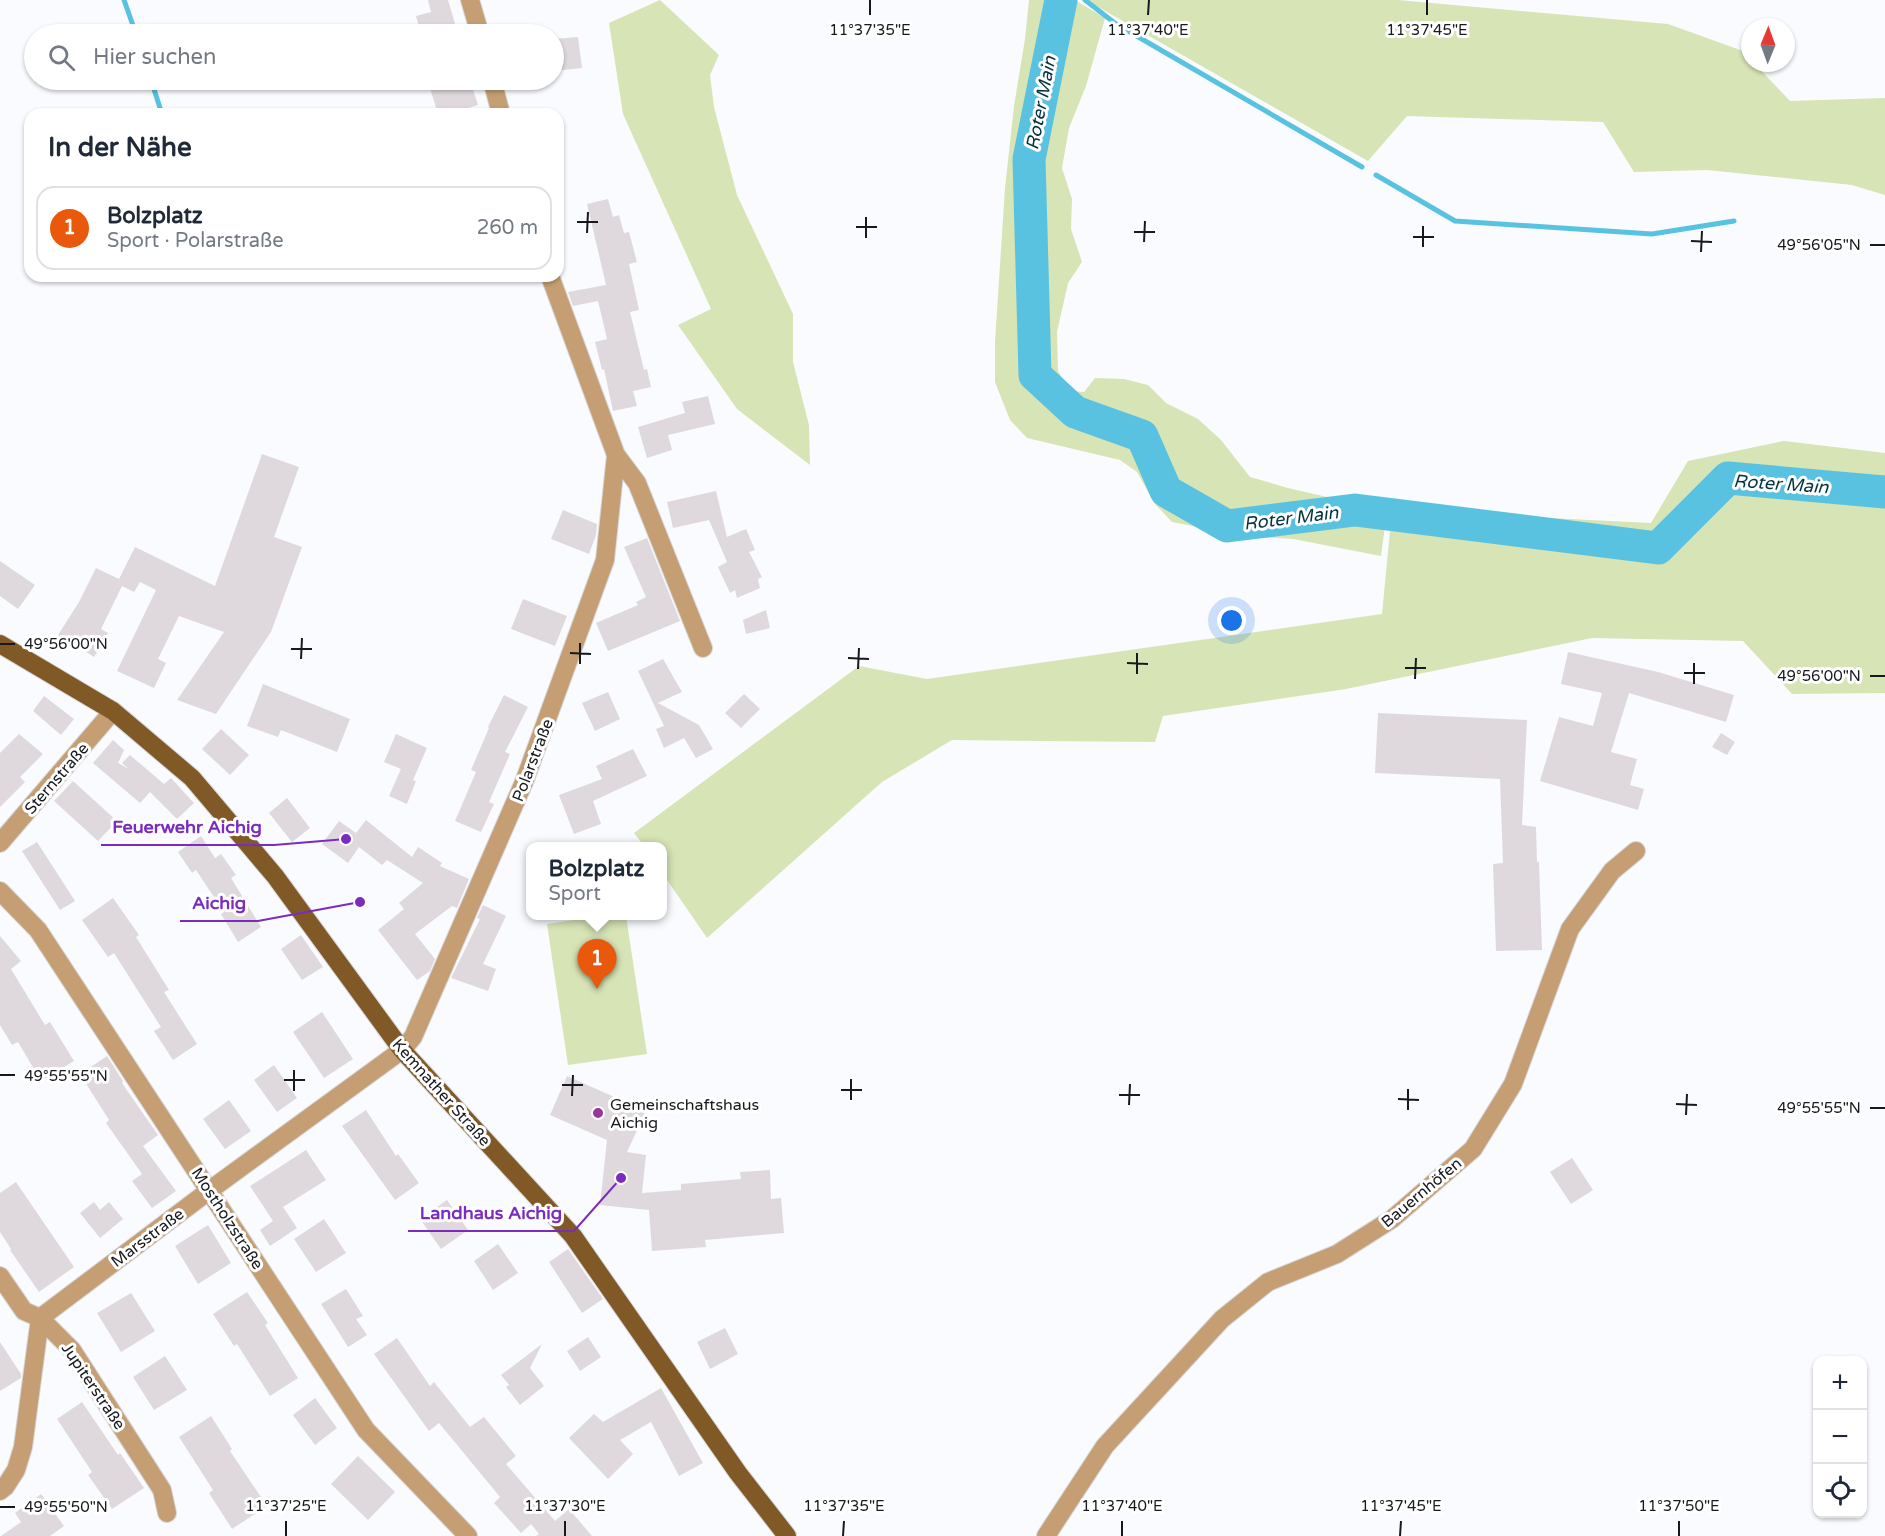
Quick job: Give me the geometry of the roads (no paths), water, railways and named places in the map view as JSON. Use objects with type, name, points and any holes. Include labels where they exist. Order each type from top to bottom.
[{"type":"main road","name":"Kemnather Straße","points":[[0,644],[112,711],[192,778],[275,876],[402,1050],[573,1236],[738,1473],[787,1536]]},
{"type":"street","points":[[470,0],[477,24]]},
{"type":"street","points":[[495,90],[499,108]]},
{"type":"street","name":"Polarstraße","points":[[552,282],[616,455],[637,483],[703,648]]},
{"type":"street","name":"Polarstraße","points":[[402,1050],[412,1037],[538,747],[605,560],[616,455]]},
{"type":"street","name":"Sternstraße","points":[[0,843],[112,711]]},
{"type":"street","name":"Bauernhöfen","points":[[1046,1536],[1105,1446],[1222,1319],[1268,1282],[1337,1254],[1392,1220],[1473,1149],[1513,1084],[1570,929],[1612,871],[1636,851]]},
{"type":"street","name":"Mostholzstraße","points":[[0,891],[38,930],[366,1430],[468,1536]]},
{"type":"street","name":"Marsstraße","points":[[40,1318],[402,1050]]},
{"type":"street","name":"Jupiterstraße","points":[[0,1276],[24,1311],[40,1318],[72,1350],[162,1490],[167,1513]]},
{"type":"street","points":[[0,1491],[16,1470],[24,1447],[40,1318]]},
{"type":"waterway","points":[[124,0],[132,24]]},
{"type":"waterway","name":"Roter Main","points":[[1061,0],[1029,159],[1035,375],[1075,412],[1142,436],[1166,491],[1227,526],[1355,510],[1658,548],[1728,478],[1885,492]]},
{"type":"waterway","points":[[1085,0],[1116,24],[1362,167]]},
{"type":"waterway","points":[[154,90],[160,108]]},
{"type":"waterway","points":[[1376,175],[1455,221],[1652,234],[1734,221]]},
{"type":"place","name":"Feuerwehr Aichig","points":[[346,839]]},
{"type":"place","name":"Aichig","points":[[360,902]]},
{"type":"place","name":"Bolzplatz","points":[[597,989]]},
{"type":"place","name":"Gemeinschaftshaus Aichig","points":[[598,1113]]},
{"type":"place","name":"Landhaus Aichig","points":[[621,1178]]}]
